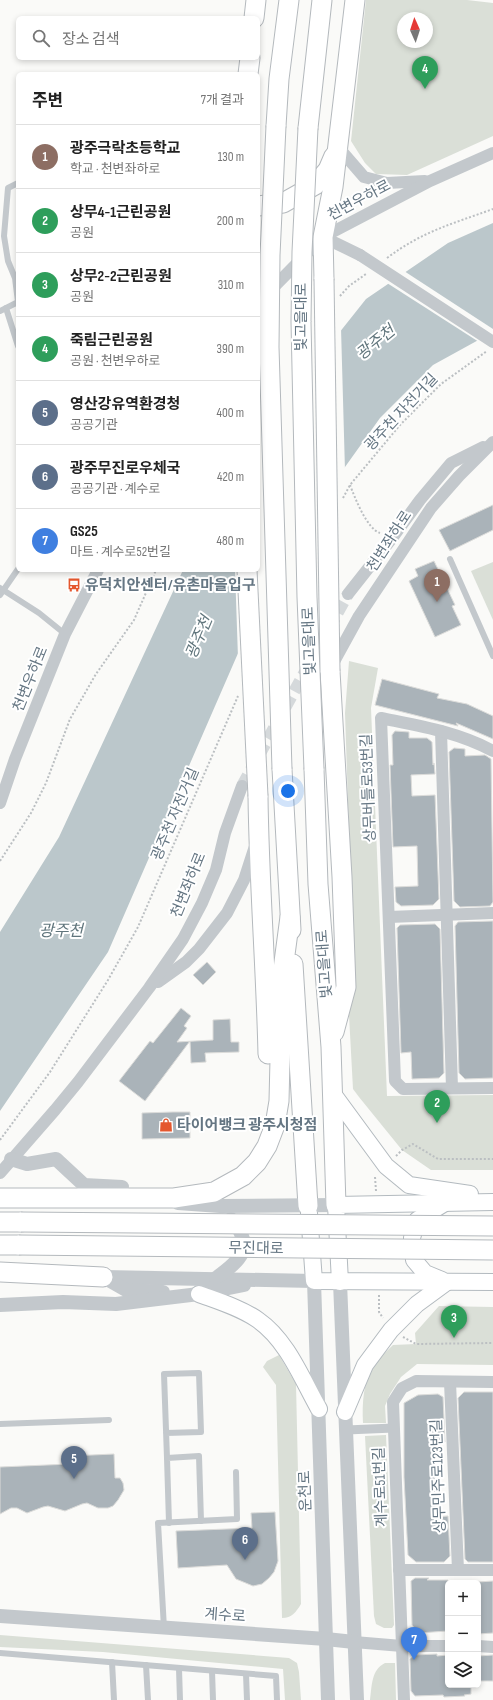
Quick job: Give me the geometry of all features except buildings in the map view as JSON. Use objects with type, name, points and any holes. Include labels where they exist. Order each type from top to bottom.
[{"type":"highway","points":[[254,16],[256,0]]},
{"type":"highway","name":"빛고을대로","points":[[289,0],[279,79],[276,126],[270,255],[269,347],[282,769],[308,1206]]},
{"type":"highway","name":"빛고을대로","points":[[322,0],[308,128],[302,252],[301,322],[307,597],[318,884],[330,1047],[336,1204]]},
{"type":"highway","points":[[330,1047],[346,987],[342,877],[330,671],[323,238],[338,147],[356,0]]},
{"type":"highway","points":[[248,72],[250,60]]},
{"type":"highway","points":[[260,206],[283,203],[315,185],[328,170],[338,147]]},
{"type":"highway","points":[[8,1198],[128,1193],[202,1186],[223,1180],[239,1169],[253,1153],[263,1135],[269,1099],[266,991],[258,837],[250,791],[247,572]]},
{"type":"highway","points":[[128,1193],[174,1198],[214,1192],[243,1176],[257,1162],[267,1146],[275,1125],[279,1101],[282,978],[290,917]]},
{"type":"highway","name":"무진대로","points":[[0,1222],[493,1226]]},
{"type":"highway","name":"무진대로","points":[[0,1245],[493,1250]]},
{"type":"highway","points":[[0,1272],[103,1276]]},
{"type":"main road","points":[[331,1091],[386,1166],[409,1184],[493,1198]]},
{"type":"main road","points":[[446,1202],[417,1220],[412,1238],[414,1260],[425,1273],[447,1282]]},
{"type":"main road","points":[[336,1204],[493,1202]]},
{"type":"main road","name":"빛고을대로","points":[[336,1204],[340,1282]]},
{"type":"main road","name":"빛고을대로","points":[[308,1206],[314,1281]]},
{"type":"main road","points":[[314,1281],[493,1282]]},
{"type":"main road","points":[[345,1412],[365,1365],[391,1330],[417,1304],[447,1282]]},
{"type":"main road","points":[[199,1294],[226,1304],[258,1320],[276,1336],[319,1409]]},
{"type":"street","points":[[338,147],[364,177],[387,184],[430,181]]},
{"type":"street","name":"천변우하로","points":[[260,301],[323,238],[430,181],[493,153]]},
{"type":"street","points":[[323,238],[360,255],[491,346]]},
{"type":"street","name":"천변좌하로","points":[[330,671],[359,616],[431,508],[458,476],[493,441]]},
{"type":"street","name":"천변좌하로","points":[[348,594],[420,500],[451,463],[493,441]]},
{"type":"street","name":"천변우하로","points":[[0,803],[15,759],[65,634],[95,572]]},
{"type":"street","name":"상무버들로53번길","points":[[493,751],[463,737],[381,718],[395,1081],[403,1089],[493,1088]]},
{"type":"street","points":[[441,731],[452,1088]]},
{"type":"street","points":[[0,783],[15,759]]},
{"type":"street","name":"천변좌하로","points":[[0,1173],[60,1105],[150,988],[183,939],[202,903],[216,870],[225,833],[250,791]]},
{"type":"street","name":"천변좌하로","points":[[150,988],[186,962],[199,949],[228,913],[244,880],[258,837]]},
{"type":"street","points":[[389,917],[493,913]]},
{"type":"street","points":[[11,1159],[27,1164],[56,1159],[84,1185],[220,1206],[308,1206],[336,1204]]},
{"type":"street","points":[[216,1278],[240,1259],[245,1245],[242,1233],[220,1206]]},
{"type":"street","points":[[103,1276],[314,1281]]},
{"type":"street","points":[[103,1276],[126,1290],[199,1294]]},
{"type":"street","points":[[0,1305],[63,1302],[116,1304],[199,1294],[264,1281]]},
{"type":"street","name":"운천로","points":[[314,1281],[328,1700]]},
{"type":"street","points":[[340,1282],[356,1700]]},
{"type":"street","name":"계수로51번길","points":[[404,1700],[393,1402],[402,1388],[416,1382],[450,1382]]},
{"type":"street","points":[[450,1382],[493,1382]]},
{"type":"street","name":"상무민주로123번길","points":[[450,1382],[458,1570]]},
{"type":"street","points":[[346,1430],[394,1428]]},
{"type":"street","points":[[399,1570],[493,1570]]},
{"type":"street","name":"계수로","points":[[0,1616],[326,1639],[402,1646],[445,1646]]},
{"type":"street","points":[[481,1646],[493,1647]]},
{"type":"lane","points":[[16,184],[8,188],[4,236],[8,261],[16,285]]},
{"type":"lane","points":[[16,303],[3,309],[16,341]]},
{"type":"lane","points":[[450,559],[493,656]]},
{"type":"lane","points":[[0,595],[2,589],[16,572]]},
{"type":"lane","points":[[2,589],[39,613],[65,634]]},
{"type":"lane","points":[[166,1433],[201,1432],[199,1373],[164,1374],[169,1523]]},
{"type":"lane","points":[[0,1424],[109,1420]]},
{"type":"lane","points":[[167,1458],[199,1456],[201,1521]]},
{"type":"lane","points":[[164,1628],[158,1523],[238,1519],[236,1472]]},
{"type":"lane","points":[[0,1653],[276,1676],[277,1700]]},
{"type":"lane","points":[[112,1662],[114,1700]]},
{"type":"lane","points":[[146,1665],[148,1700]]},
{"type":"lane","points":[[179,1668],[180,1700]]},
{"type":"lane","points":[[212,1671],[213,1700]]},
{"type":"lane","points":[[246,1674],[247,1700]]},
{"type":"path","points":[[387,258],[406,244],[432,230],[493,209]]},
{"type":"path","points":[[338,298],[349,286],[368,272]]},
{"type":"path","name":"광주천 자전거길","points":[[343,499],[350,485],[400,425],[441,384],[491,346]]},
{"type":"path","points":[[350,485],[358,505],[375,532],[393,537]]},
{"type":"path","points":[[0,861],[31,813],[46,783],[70,719],[96,674],[134,620],[155,572]]},
{"type":"path","name":"광주천 자전거길","points":[[0,1140],[50,1072],[108,980],[138,927],[239,694]]},
{"type":"path","points":[[386,1166],[402,1150],[413,1144],[438,1159],[493,1159]]},
{"type":"shaded area","points":[[366,0],[467,0],[493,3],[493,136],[407,175],[376,174],[365,163],[351,141]]},
{"type":"shaded area","points":[[493,562],[493,620],[471,571]]},
{"type":"shaded area","points":[[349,661],[378,668],[371,708],[387,1096],[493,1095],[493,1170],[431,1170],[402,1150],[353,1089],[349,1015],[354,983],[345,713]]},
{"type":"shaded area","points":[[439,1306],[493,1307],[493,1365],[417,1364],[401,1377],[390,1394],[385,1406],[386,1423],[363,1423],[364,1392],[368,1377],[375,1363],[393,1345],[416,1344],[415,1333]]},
{"type":"shaded area","points":[[279,1355],[296,1384],[301,1604],[293,1614],[282,1618],[276,1385],[263,1367],[267,1361]]},
{"type":"shaded area","points":[[386,1435],[394,1625],[392,1628],[384,1628],[376,1624],[374,1616],[365,1436]]},
{"type":"shaded area","points":[[0,1635],[289,1658],[297,1663],[301,1700],[285,1700],[283,1669],[103,1652],[0,1647]]},
{"type":"shaded area","points":[[385,1663],[395,1663],[396,1700],[370,1700],[375,1674],[380,1666]]},
{"type":"water","name":"광주천","points":[[493,223],[493,332],[433,365],[380,418],[325,495],[239,651],[108,952],[0,1111],[0,932],[59,837],[182,572],[260,572],[260,432],[366,299],[448,243]]},
{"type":"pier","points":[[404,271],[493,329],[493,335],[479,342],[387,283]]},
{"type":"pier","points":[[341,328],[345,471],[327,496],[238,658],[235,572],[260,572],[260,429]]},
{"type":"tunnel","points":[[242,786],[348,594]]},
{"type":"place","name":"죽림근린공원","points":[[425,89]]},
{"type":"place","name":"유덕치안센터/유촌마을입구","points":[[74,585]]},
{"type":"place","name":"광주극락초등학교","points":[[437,602]]},
{"type":"place","name":"상무4-1근린공원","points":[[437,1123]]},
{"type":"place","name":"타이어뱅크 광주시청점","points":[[166,1125]]},
{"type":"place","name":"상무2-2근린공원","points":[[454,1338]]},
{"type":"place","name":"영산강유역환경청","points":[[74,1479]]},
{"type":"place","name":"광주무진로우체국","points":[[245,1560]]},
{"type":"place","name":"GS25","points":[[414,1660]]}]
